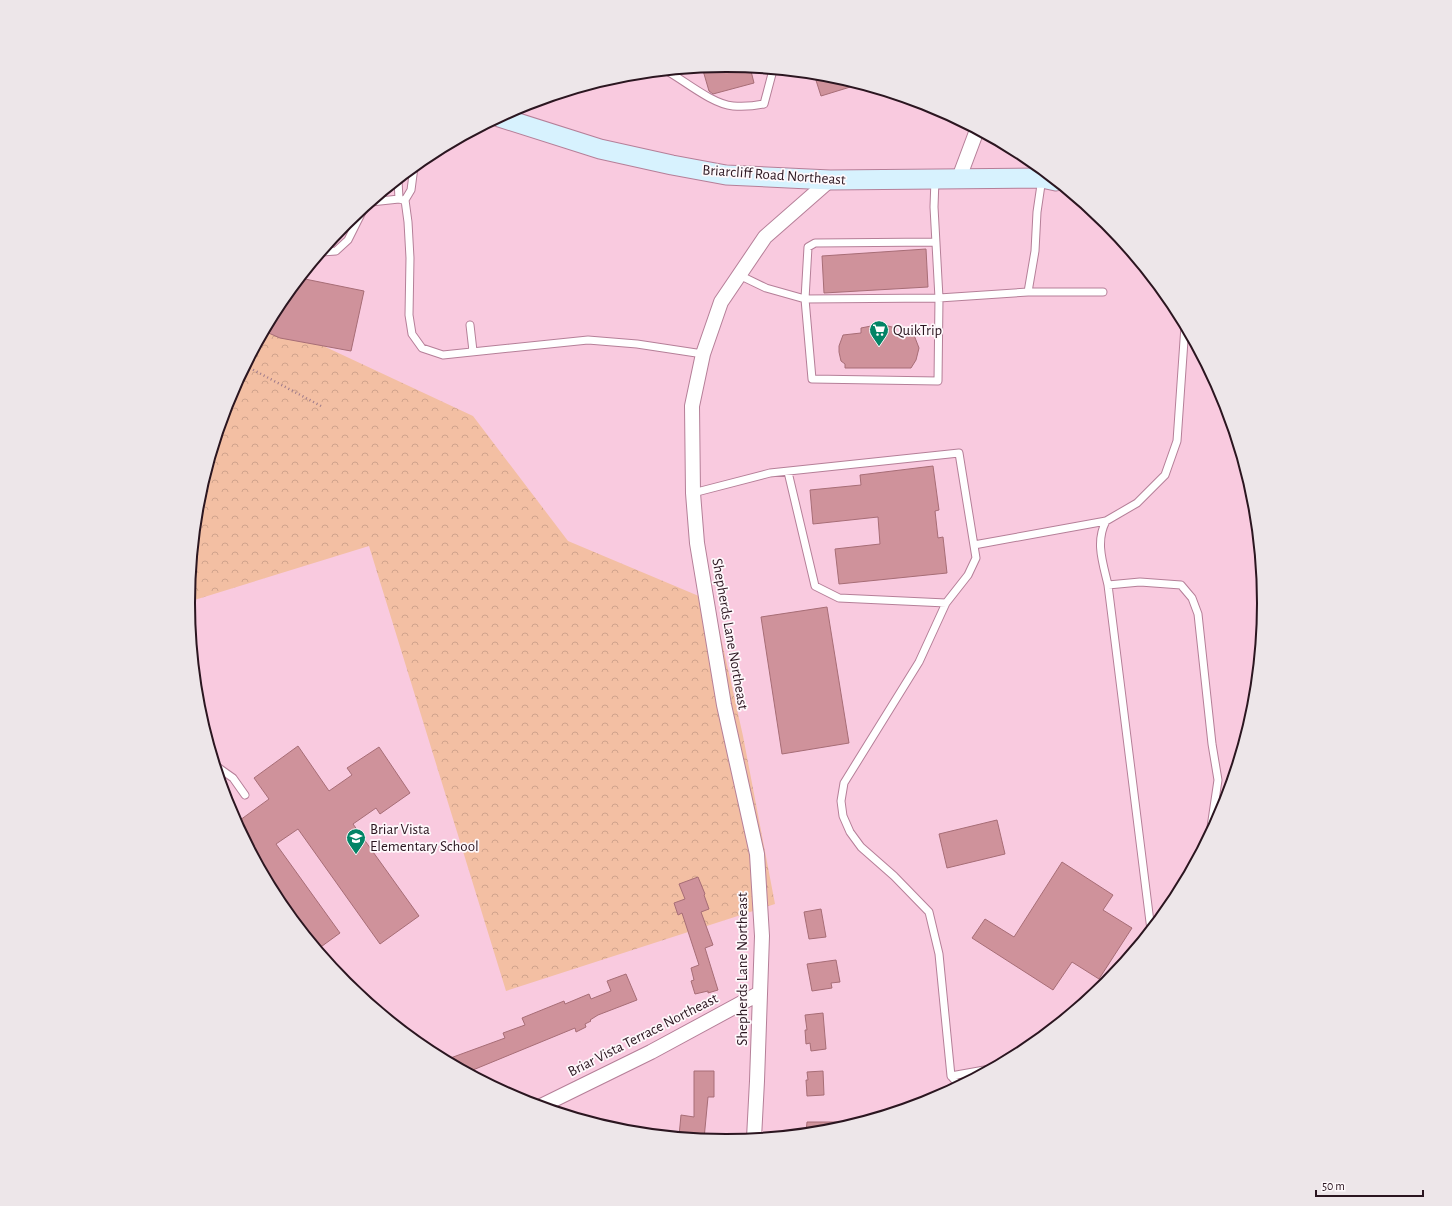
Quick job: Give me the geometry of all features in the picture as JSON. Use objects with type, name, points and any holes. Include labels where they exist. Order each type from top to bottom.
[{"type":"main road","name":"Briarcliff Road Northeast","points":[[507,120],[600,149],[672,165],[726,174],[830,180],[1042,177]]},
{"type":"street","points":[[959,178],[975,134]]},
{"type":"street","name":"Shepherds Lane Northeast","points":[[754,1133],[762,931],[757,854],[724,705],[697,543],[693,493],[692,406],[703,354],[721,302],[765,237],[830,180]]},
{"type":"street","name":"Briar Vista Terrace Northeast","points":[[547,1103],[651,1052],[760,993]]},
{"type":"lane","points":[[674,75],[715,100],[731,106],[747,107],[764,104],[772,74]]},
{"type":"lane","points":[[379,201],[402,199],[411,190],[413,175]]},
{"type":"lane","points":[[935,179],[934,207],[936,242],[939,298],[938,381],[812,379],[805,300],[808,247],[815,243],[936,242]]},
{"type":"lane","points":[[1028,292],[1035,251],[1037,212],[1047,180]]},
{"type":"lane","points":[[399,185],[408,222],[410,258],[409,315],[412,334],[422,348],[443,355],[588,340],[637,344],[703,354]]},
{"type":"lane","points":[[328,252],[336,251],[348,240],[357,222]]},
{"type":"lane","points":[[739,275],[766,288],[805,300],[939,298],[1028,292],[1103,292]]},
{"type":"lane","points":[[470,325],[473,351]]},
{"type":"lane","points":[[974,545],[1106,521],[1137,504],[1165,475],[1177,441],[1184,335]]},
{"type":"lane","points":[[693,493],[770,473],[960,453],[976,558],[968,575],[946,603],[919,662],[844,783],[841,800],[843,816],[850,832],[862,847],[894,876],[929,912],[939,954],[951,1076],[956,1081]]},
{"type":"lane","points":[[788,472],[815,586],[839,598],[946,603]]},
{"type":"lane","points":[[1106,521],[1101,531],[1100,550],[1108,585],[1149,923]]},
{"type":"lane","points":[[1108,585],[1140,582],[1181,586],[1192,598],[1198,614],[1212,744],[1218,780],[1213,815]]},
{"type":"lane","points":[[222,770],[233,778],[245,795]]},
{"type":"lane","points":[[951,1076],[975,1072]]},
{"type":"path","points":[[250,368],[321,406]]},
{"type":"green space","points":[[275,323],[473,416],[568,541],[713,602],[743,736],[775,904],[506,991],[369,546],[195,600],[196,568],[200,534],[205,499],[213,466],[223,432],[235,400],[250,368]]},
{"type":"building","points":[[704,73],[751,73],[754,83],[713,94],[709,91]]},
{"type":"building","points":[[816,80],[850,87],[821,96]]},
{"type":"building","points":[[926,249],[928,287],[824,293],[822,256]]},
{"type":"building","points":[[306,279],[364,291],[351,351],[280,338],[269,333],[284,308]]},
{"type":"building","name":"QuikTrip","points":[[884,325],[896,328],[896,333],[914,335],[919,348],[916,360],[911,368],[845,368],[845,364],[841,361],[839,352],[839,346],[843,335],[861,333],[861,328]]},
{"type":"building","points":[[933,466],[939,510],[935,511],[938,538],[943,537],[947,573],[839,584],[835,549],[880,544],[878,517],[813,524],[810,490],[861,485],[860,475]]},
{"type":"building","points":[[827,607],[849,743],[782,754],[761,617]]},
{"type":"building","points":[[298,746],[329,791],[352,775],[347,768],[379,747],[410,793],[380,814],[376,808],[353,824],[419,916],[380,944],[298,829],[276,844],[340,933],[322,946],[284,898],[266,868],[241,819],[269,799],[254,778]]},
{"type":"building","points":[[997,820],[1005,854],[947,868],[939,834]]},
{"type":"building","points":[[1062,862],[1113,895],[1103,910],[1132,928],[1099,979],[1072,962],[1053,990],[972,938],[985,919],[1014,937]]},
{"type":"building","points":[[698,877],[709,909],[701,912],[713,945],[705,948],[718,990],[708,993],[708,991],[695,994],[691,981],[694,980],[691,968],[699,965],[682,913],[678,915],[674,903],[685,899],[679,884]]},
{"type":"building","points":[[821,909],[826,937],[809,939],[804,912]]},
{"type":"building","points":[[836,960],[840,982],[831,983],[832,988],[812,991],[807,964]]},
{"type":"building","points":[[626,974],[637,1000],[598,1015],[585,1024],[586,1027],[576,1032],[575,1028],[473,1070],[451,1058],[505,1038],[503,1033],[525,1025],[522,1018],[564,1001],[565,1004],[589,994],[591,999],[611,991],[607,981]]},
{"type":"building","points":[[823,1013],[826,1049],[811,1051],[810,1043],[806,1044],[805,1030],[807,1030],[805,1015]]},
{"type":"building","points":[[694,1071],[714,1071],[714,1097],[708,1097],[705,1133],[679,1132],[681,1115],[694,1117]]},
{"type":"building","points":[[823,1071],[824,1095],[807,1096],[807,1072]]},
{"type":"building","points":[[807,1122],[838,1122],[830,1124],[807,1127]]},
{"type":"place","name":"QuikTrip","points":[[879,347]]},
{"type":"place","name":"Briar Vista Elementary School","points":[[356,855]]}]
